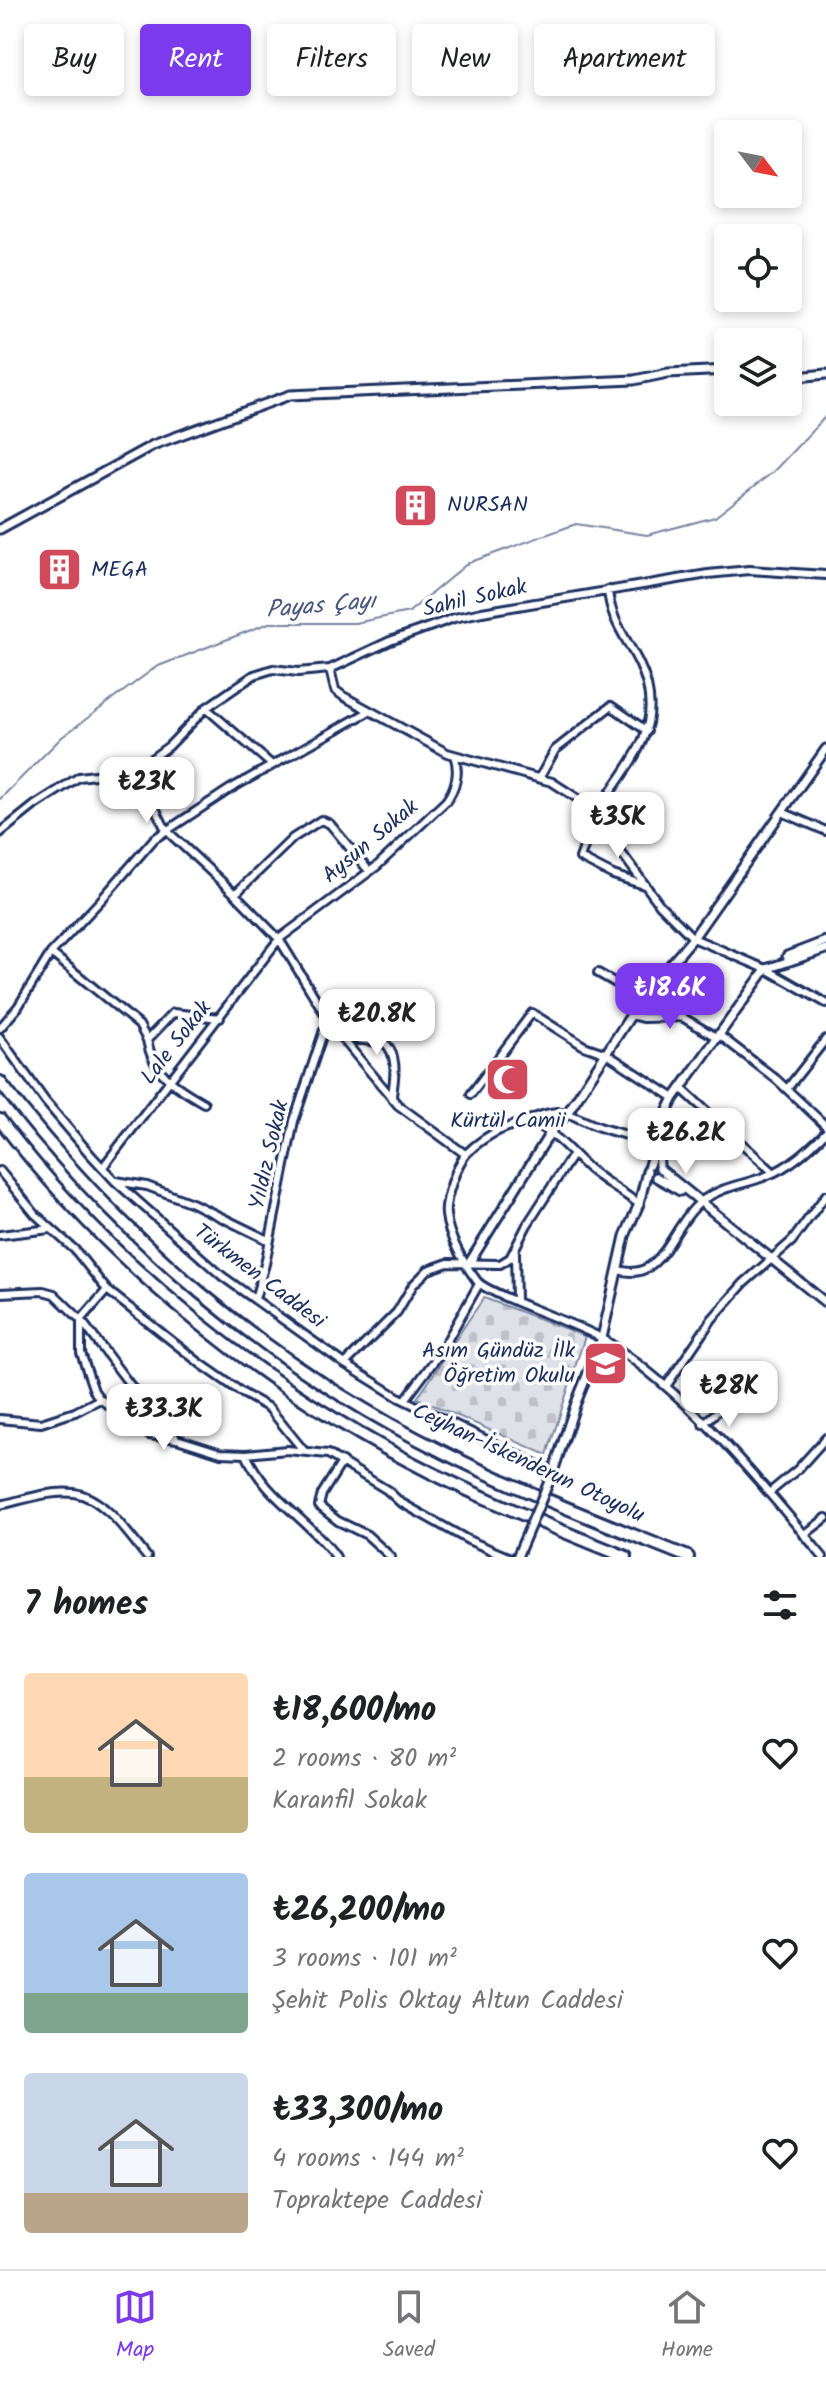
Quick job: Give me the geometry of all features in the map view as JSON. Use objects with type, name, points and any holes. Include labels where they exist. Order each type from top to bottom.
[{"type":"highway","name":"Ceyhan-İskenderun Otoyolu","points":[[0,1082],[35,1128],[101,1202],[167,1266],[239,1325],[326,1386],[442,1452],[571,1510],[688,1557]]},
{"type":"highway","name":"Ceyhan-İskenderun Otoyolu","points":[[0,1120],[84,1218],[152,1284],[225,1343],[313,1405],[431,1472],[626,1557]]},
{"type":"street","points":[[0,529],[153,445],[290,395],[634,380],[668,373],[714,371]]},
{"type":"street","points":[[802,377],[826,374]]},
{"type":"street","name":"Sahil Sokak","points":[[0,833],[35,805],[79,777],[136,770],[169,746],[206,708],[254,675],[273,669],[298,672],[330,669],[390,641],[454,618],[608,590],[749,570],[826,575]]},
{"type":"street","points":[[608,590],[613,620],[635,654],[648,687],[647,731],[628,770],[595,817],[580,858],[613,875],[646,886]]},
{"type":"street","points":[[330,669],[335,690],[417,739],[454,755],[540,777],[577,798],[595,817],[676,924],[693,938],[766,969],[826,1003]]},
{"type":"street","points":[[540,777],[555,750],[611,706],[647,731]]},
{"type":"street","points":[[206,708],[272,765]]},
{"type":"street","points":[[0,1028],[18,1007],[51,953],[139,854],[166,830],[272,765],[368,712]]},
{"type":"street","points":[[468,1265],[550,1133],[568,1112],[642,998],[693,938],[826,749]]},
{"type":"street","name":"Aysun Sokak","points":[[279,939],[369,871],[453,792],[457,768],[454,755]]},
{"type":"street","points":[[136,770],[166,830],[279,939],[331,1024],[392,1097],[413,1117],[465,1154]]},
{"type":"street","points":[[782,812],[826,831]]},
{"type":"street","points":[[235,894],[293,838],[321,820],[330,824],[369,871]]},
{"type":"street","name":"Lale Sokak","points":[[103,1167],[279,939]]},
{"type":"street","points":[[517,1557],[553,1472],[602,1338],[625,1236],[654,1171],[663,1120],[674,1098],[766,969],[794,952],[826,941]]},
{"type":"street","points":[[766,969],[826,949]]},
{"type":"street","points":[[51,953],[139,1025],[147,1040],[149,1055],[169,1083],[204,1103]]},
{"type":"street","points":[[598,973],[642,998]]},
{"type":"street","points":[[147,1040],[173,1013],[220,1018]]},
{"type":"street","points":[[471,1094],[532,1013],[584,1046],[607,1054],[674,1098]]},
{"type":"street","points":[[618,1270],[634,1274],[656,1262],[699,1202],[722,1188],[773,1172],[809,1149],[826,1129],[787,1089],[717,1036],[682,1017],[643,1018],[631,1015]]},
{"type":"street","name":"Yıldız Sokak","points":[[255,1299],[294,1121],[324,1030],[331,1024]]},
{"type":"street","points":[[341,1037],[385,1043],[391,1048],[394,1061],[392,1097]]},
{"type":"street","name":"Türkmen Caddesi","points":[[0,1038],[45,1101],[115,1181],[222,1276],[345,1364],[405,1400],[553,1472]]},
{"type":"street","points":[[787,1089],[826,1039]]},
{"type":"street","points":[[681,1088],[773,1172]]},
{"type":"street","points":[[658,1142],[601,1127],[568,1112],[544,1113],[494,1133],[465,1154],[445,1203],[446,1216],[479,1284],[602,1338],[667,1385],[769,1493],[823,1557]]},
{"type":"street","points":[[522,1124],[536,1125],[550,1133],[639,1204]]},
{"type":"street","points":[[345,1364],[397,1312],[413,1285],[428,1270],[448,1263],[504,1263],[573,1154]]},
{"type":"street","points":[[0,1171],[50,1229],[75,1250],[107,1290],[201,1364],[269,1408],[305,1451]]},
{"type":"street","points":[[654,1171],[699,1202],[826,1303]]},
{"type":"street","points":[[115,1181],[147,1186],[192,1203],[268,1240]]},
{"type":"street","points":[[667,1385],[712,1319],[744,1283],[792,1241],[826,1195]]},
{"type":"street","points":[[0,1235],[50,1229]]},
{"type":"street","points":[[515,1250],[516,1300]]},
{"type":"street","points":[[405,1400],[440,1353],[479,1284]]},
{"type":"street","points":[[107,1290],[81,1320],[81,1353],[94,1391],[100,1399],[149,1435],[177,1439],[221,1453],[287,1450],[328,1454],[387,1490],[400,1502],[468,1540],[508,1557]]},
{"type":"street","points":[[0,1293],[43,1291],[54,1294],[81,1320],[140,1398],[177,1439]]},
{"type":"street","points":[[703,1424],[727,1403],[771,1377]]},
{"type":"street","points":[[0,1419],[41,1423],[75,1412],[100,1399]]},
{"type":"street","points":[[769,1493],[798,1469],[826,1438]]},
{"type":"street","points":[[246,1454],[269,1490],[319,1536],[336,1557]]},
{"type":"street","points":[[342,1462],[322,1494],[319,1506],[338,1521],[367,1535],[391,1557]]},
{"type":"street","points":[[0,1505],[57,1493],[77,1493],[99,1503],[147,1557]]},
{"type":"street","points":[[804,1535],[826,1518]]},
{"type":"green space","points":[[484,1298],[585,1336],[547,1455],[417,1398]]},
{"type":"waterway","name":"Payas Çayı","points":[[0,799],[62,737],[156,667],[269,623],[355,623],[409,612],[468,563],[576,524],[647,535],[715,517],[773,472],[826,416]]},
{"type":"place","name":"NURSAN","points":[[416,505]]},
{"type":"place","name":"MEGA","points":[[60,570]]},
{"type":"place","name":"Kürtül Camii","points":[[508,1080]]},
{"type":"place","name":"Asım Gündüz İlk Öğretim Okulu","points":[[606,1364]]}]
